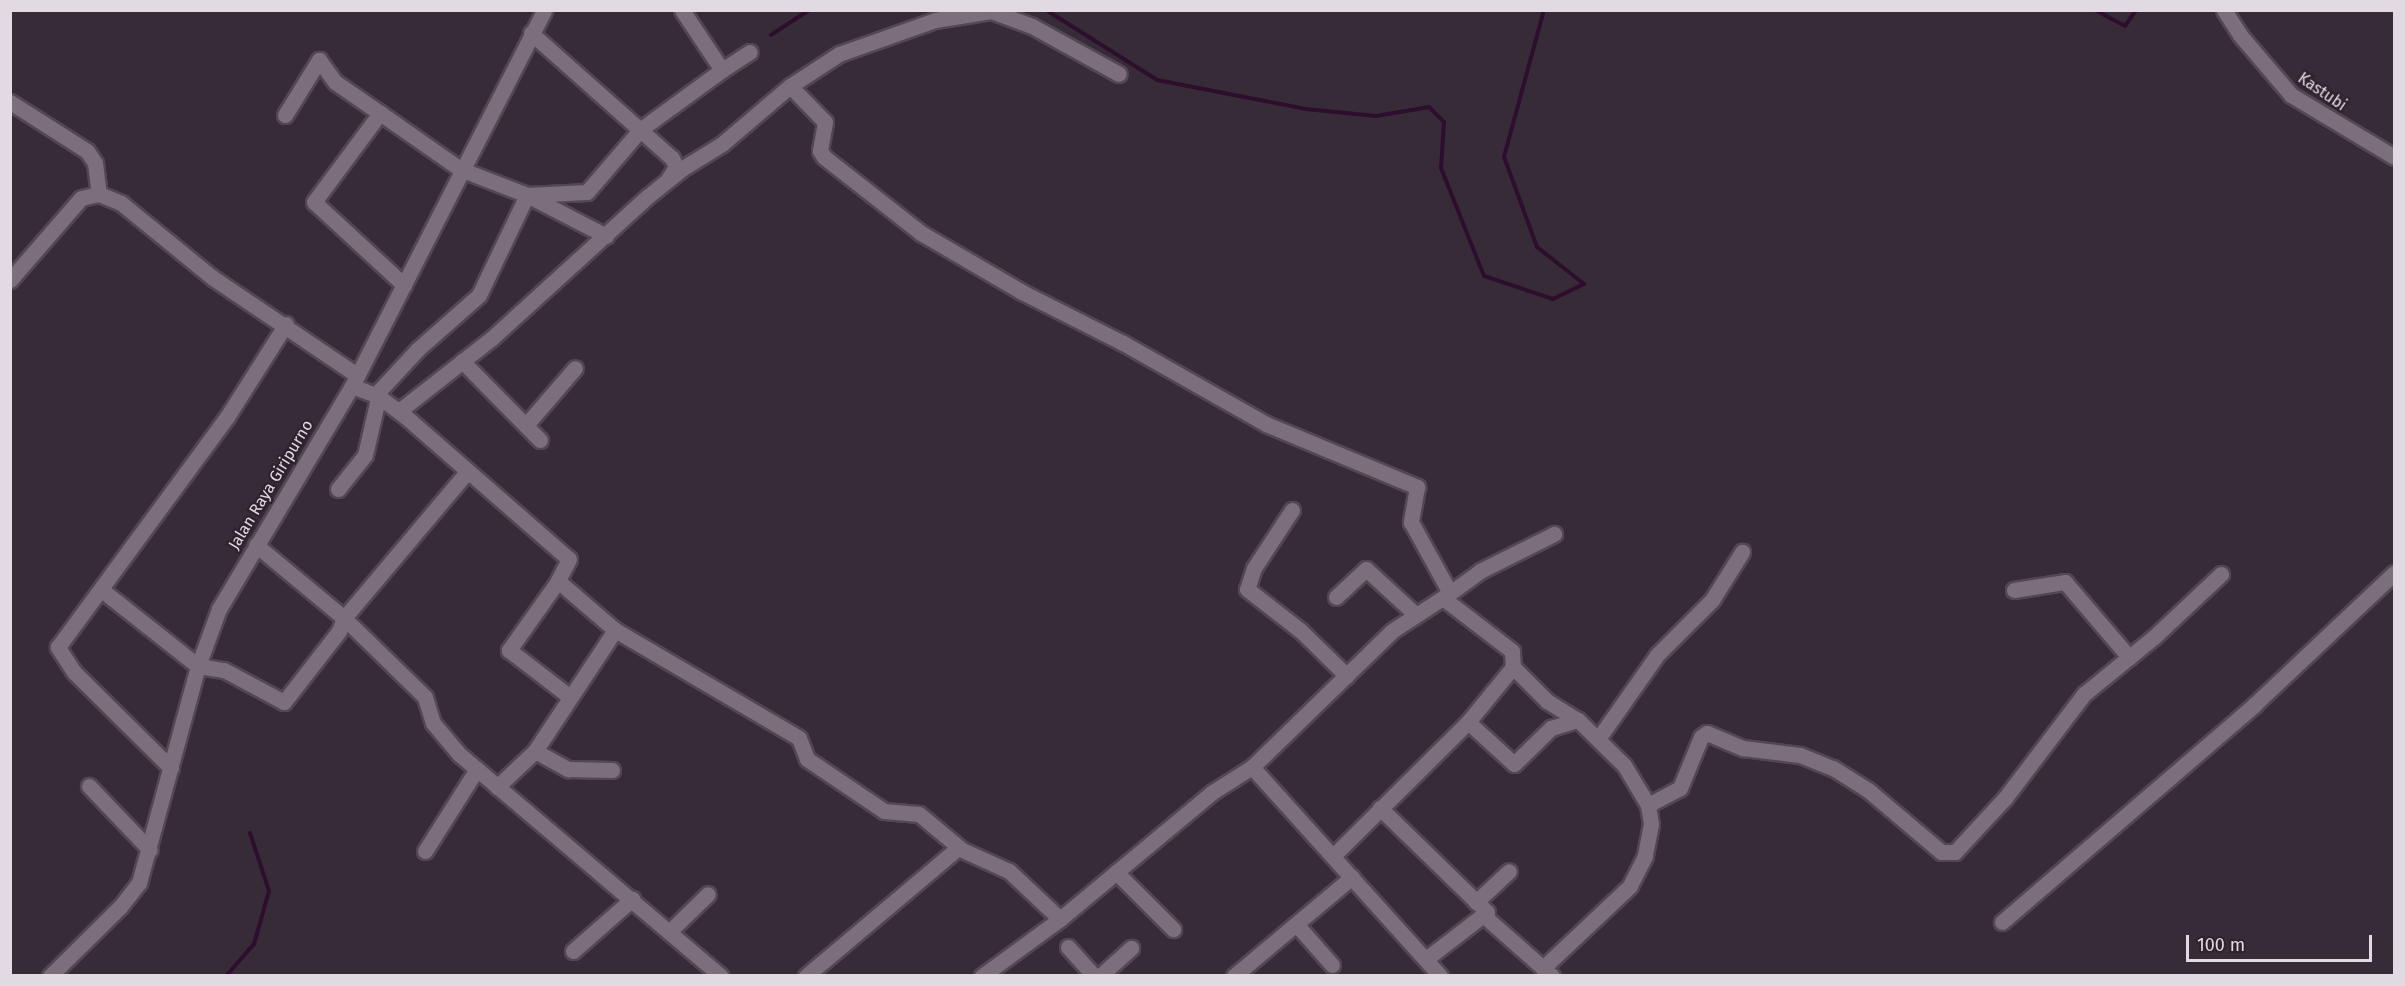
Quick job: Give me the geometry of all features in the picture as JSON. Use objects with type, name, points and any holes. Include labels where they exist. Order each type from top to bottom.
[{"type":"street","name":"Jalan Raya Giripurno","points":[[54,974],[126,901],[139,883],[198,666],[219,609],[354,381],[460,169],[544,10]]},
{"type":"street","points":[[682,10],[722,70]]},
{"type":"street","points":[[386,402],[462,361],[662,185],[722,144],[790,86],[839,54],[935,20],[991,11],[1032,26],[1119,74]]},
{"type":"street","name":"Kastubi","points":[[2226,13],[2240,35],[2291,95],[2394,157]]},
{"type":"street","points":[[531,33],[645,132],[676,167],[662,185]]},
{"type":"street","points":[[530,197],[587,192],[645,132],[722,70],[750,52]]},
{"type":"street","points":[[285,115],[319,60],[335,82],[460,169],[530,197],[606,236]]},
{"type":"street","points":[[790,86],[825,122],[820,151],[824,157],[921,233],[1022,292],[1123,343],[1266,424],[1415,485],[1418,493],[1411,522],[1447,596],[1512,651],[1513,667],[1547,701],[1578,720],[1624,765],[1648,804],[1650,840],[1637,876],[1548,972],[1486,908],[1380,808]]},
{"type":"street","points":[[10,102],[87,151],[95,163],[99,194]]},
{"type":"street","points":[[380,113],[314,205],[404,285]]},
{"type":"street","points":[[10,280],[81,198],[99,194],[122,203],[213,278],[286,324],[354,381],[386,402],[570,559],[558,581],[508,649],[570,697]]},
{"type":"street","points":[[338,489],[365,456],[386,402],[405,362],[479,296],[530,197]]},
{"type":"street","points":[[171,768],[74,672],[58,647],[103,591],[227,417],[286,324]]},
{"type":"street","points":[[462,361],[540,440]]},
{"type":"street","points":[[526,425],[575,368]]},
{"type":"street","points":[[103,591],[198,666],[227,672],[278,701],[286,701],[339,631],[344,618],[468,471]]},
{"type":"street","points":[[1292,510],[1254,568],[1247,589],[1301,631],[1347,676]]},
{"type":"street","points":[[982,975],[1060,919],[1211,793],[1252,767],[1415,614],[1447,596],[1480,572],[1554,534]]},
{"type":"street","points":[[256,545],[344,618],[425,697],[433,723],[444,739],[497,788],[721,975]]},
{"type":"street","points":[[1598,740],[1657,655],[1712,600],[1742,552]]},
{"type":"street","points":[[1336,597],[1366,569],[1415,614]]},
{"type":"street","points":[[2002,922],[2254,705],[2394,573]]},
{"type":"street","points":[[1648,804],[1680,788],[1701,737],[1707,733],[1743,748],[1800,755],[1833,768],[1868,790],[1941,852],[1948,854],[1964,846],[2005,798],[2069,709],[2221,574]]},
{"type":"street","points":[[558,581],[615,630],[798,737],[807,759],[884,811],[919,814],[961,849],[1009,871],[1060,919]]},
{"type":"street","points":[[2014,590],[2065,582],[2129,657]]},
{"type":"street","points":[[497,788],[535,751],[615,630]]},
{"type":"street","points":[[1333,856],[1468,722],[1513,667]]},
{"type":"street","points":[[1468,722],[1514,764],[1551,728],[1578,720]]},
{"type":"street","points":[[535,751],[568,769],[612,770]]},
{"type":"street","points":[[1252,767],[1440,975]]},
{"type":"street","points":[[425,851],[477,769]]},
{"type":"street","points":[[88,786],[150,849]]},
{"type":"street","points":[[806,975],[944,856],[961,849]]},
{"type":"street","points":[[1426,959],[1486,908],[1509,871]]},
{"type":"street","points":[[1116,872],[1173,929]]},
{"type":"street","points":[[1234,975],[1352,877]]},
{"type":"street","points":[[669,933],[708,894]]},
{"type":"street","points":[[573,951],[632,899]]},
{"type":"street","points":[[1297,925],[1332,965]]},
{"type":"street","points":[[1068,947],[1094,975]]},
{"type":"street","points":[[1100,975],[1131,948]]},
{"type":"waterway","points":[[771,35],[809,10]]},
{"type":"waterway","points":[[1046,10],[1157,80],[1306,109],[1376,116],[1429,107],[1444,122],[1441,168],[1484,276],[1553,299],[1584,284],[1537,247],[1504,157],[1544,10]]},
{"type":"waterway","points":[[2095,10],[2125,26],[2136,10]]},
{"type":"waterway","points":[[226,976],[254,944],[269,891],[250,833]]}]
